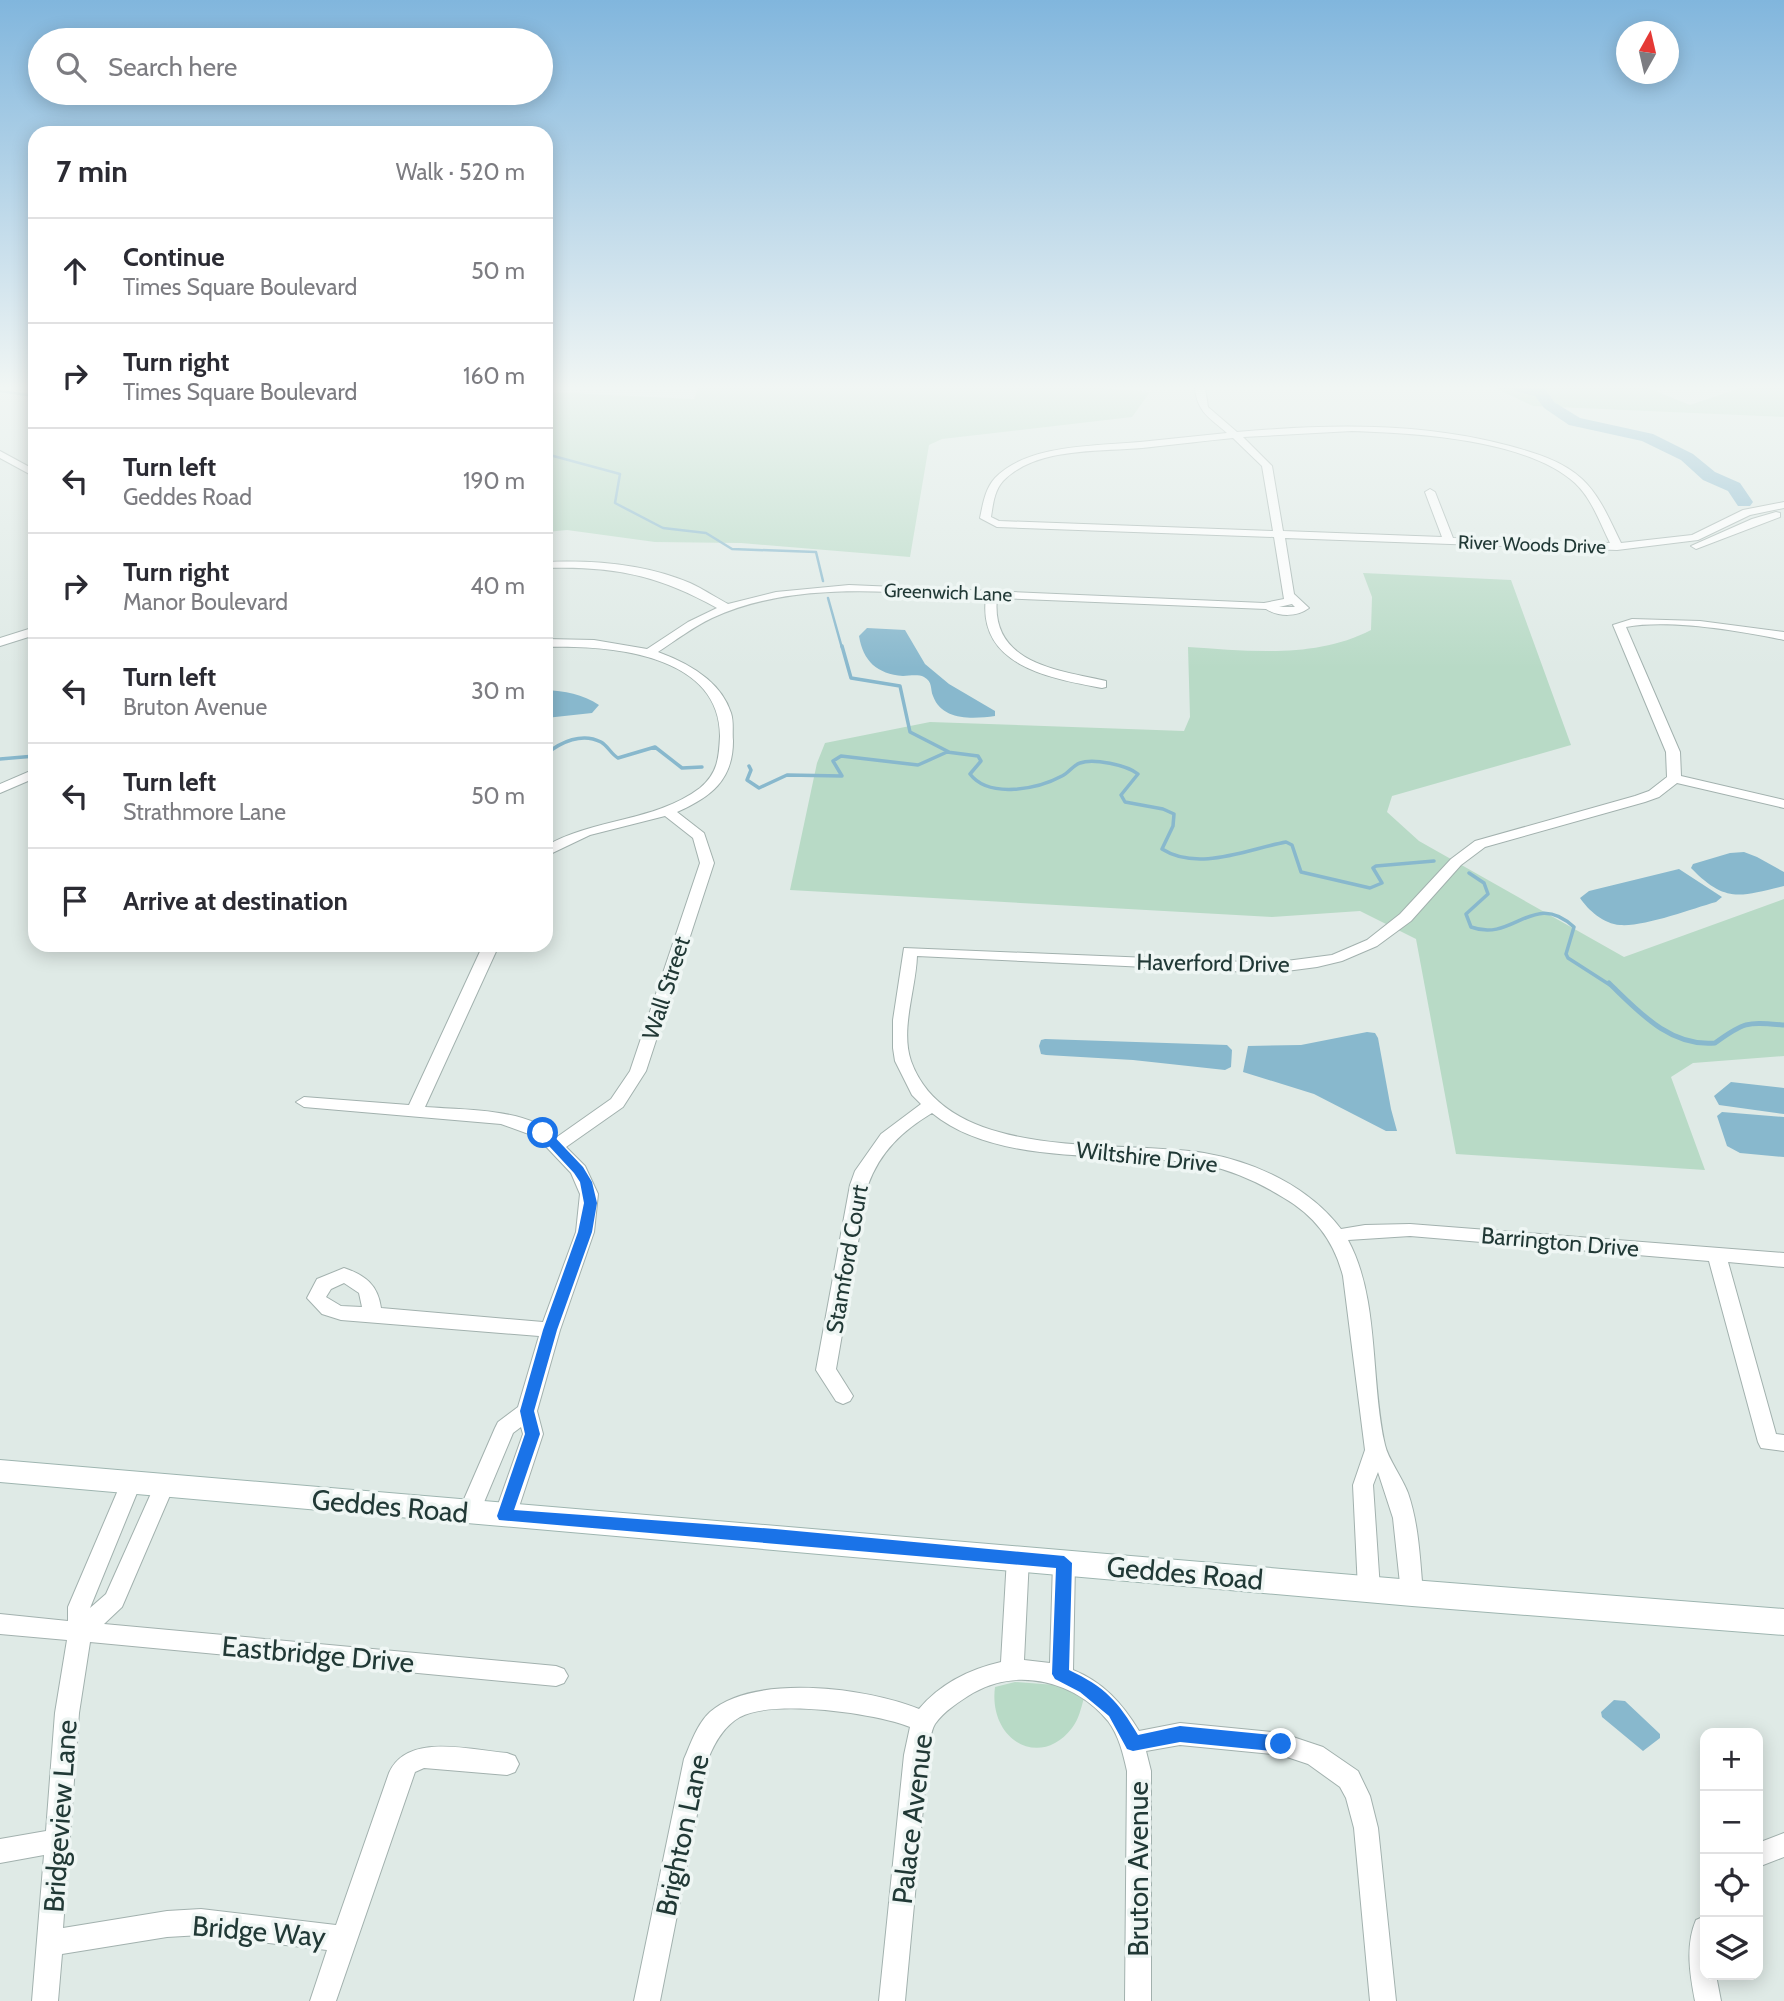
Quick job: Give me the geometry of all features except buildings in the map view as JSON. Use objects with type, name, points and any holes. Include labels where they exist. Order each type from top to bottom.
[{"type":"main road","name":"Geddes Road","points":[[0,1471],[1412,1593],[1784,1622]]},
{"type":"street","name":"River Woods Drive","points":[[997,481],[991,491],[986,521],[997,524],[1653,550],[1700,545],[1726,537],[1761,519],[1784,513]]},
{"type":"street","points":[[1270,481],[1288,599]]},
{"type":"street","points":[[1579,481],[1592,496],[1617,547]]},
{"type":"street","points":[[1430,492],[1449,541]]},
{"type":"street","name":"River Woods Drive","points":[[1617,547],[1694,538],[1747,512],[1784,505]]},
{"type":"street","points":[[553,565],[601,566],[640,572],[683,584],[727,608]]},
{"type":"street","name":"Greenwich Lane","points":[[648,654],[688,626],[727,608],[791,592],[849,588],[1264,606],[1286,612],[1300,611],[1303,605],[1288,599],[1264,606]]},
{"type":"street","points":[[992,594],[991,626],[997,639],[1010,651],[1027,662],[1065,677],[1102,684]]},
{"type":"street","points":[[1784,636],[1731,627],[1636,622],[1619,625],[1673,752],[1674,778],[1784,804]]},
{"type":"street","points":[[0,642],[28,633]]},
{"type":"street","points":[[553,643],[618,646],[648,654],[694,673],[716,694],[725,713],[727,759],[722,772],[703,792],[668,812],[574,835],[553,848]]},
{"type":"street","points":[[0,789],[28,776]]},
{"type":"street","name":"Haverford Drive","points":[[909,951],[1271,968],[1326,961],[1358,951],[1388,934],[1461,858],[1480,844],[1640,799],[1654,794],[1674,778]]},
{"type":"street","name":"Wall Street","points":[[557,1145],[617,1103],[644,1057],[707,863],[699,836],[668,812]]},
{"type":"street","name":"Wiltshire Drive","points":[[909,951],[910,974],[901,1031],[901,1052],[909,1076],[931,1106],[974,1130],[1014,1142],[1178,1155],[1233,1166],[1270,1182],[1296,1198],[1337,1236],[1353,1274],[1375,1450],[1363,1485],[1369,1589]]},
{"type":"street","points":[[415,1110],[488,952]]},
{"type":"street","points":[[304,1102],[503,1119],[543,1133],[557,1145],[586,1182],[590,1203],[585,1232],[550,1330],[527,1411],[533,1434],[505,1516]]},
{"type":"street","name":"Stamford Court","points":[[843,1396],[826,1370],[859,1185],[865,1167],[884,1139],[909,1118],[931,1106]]},
{"type":"street","name":"Barrington Drive","points":[[1337,1236],[1365,1231],[1410,1230],[1784,1260]]},
{"type":"street","points":[[1717,1254],[1768,1442],[1784,1443]]},
{"type":"street","points":[[372,1314],[550,1330]]},
{"type":"street","points":[[469,1513],[505,1428],[527,1411]]},
{"type":"street","name":"Wiltshire Drive","points":[[1375,1450],[1389,1468],[1401,1501],[1412,1593]]},
{"type":"street","name":"Bridgeview Lane","points":[[45,2001],[67,1713],[80,1632],[79,1607],[131,1483]]},
{"type":"street","points":[[80,1632],[114,1600],[164,1486]]},
{"type":"street","points":[[1018,1558],[1023,1669]]},
{"type":"street","points":[[1061,1674],[1064,1563]]},
{"type":"street","name":"Eastbridge Drive","points":[[0,1625],[556,1676]]},
{"type":"street","name":"Bruton Avenue","points":[[1023,1669],[1061,1674],[1086,1686],[1115,1711],[1133,1743],[1139,1771],[1138,2001]]},
{"type":"street","name":"Palace Avenue","points":[[892,2001],[916,1755],[924,1721],[961,1686],[977,1679],[1023,1669]]},
{"type":"street","name":"Brighton Lane","points":[[647,2001],[696,1759],[706,1733],[720,1718],[750,1701],[785,1698],[887,1707],[924,1721]]},
{"type":"street","points":[[1133,1743],[1180,1734],[1281,1744],[1315,1755],[1349,1779],[1358,1796],[1366,1828],[1383,2001]]},
{"type":"street","points":[[323,2001],[395,1785],[407,1764],[431,1756],[507,1764]]},
{"type":"street","points":[[0,1851],[59,1840]]},
{"type":"street","points":[[1761,1854],[1784,1845]]},
{"type":"street","name":"Bridge Way","points":[[50,1943],[167,1924],[201,1922],[343,1939]]},
{"type":"street","points":[[1704,1980],[1707,2001]]},
{"type":"green space","points":[[553,481],[923,481],[910,557],[741,543],[655,542],[567,530],[553,531]]},
{"type":"green space","points":[[1363,573],[1511,580],[1571,745],[1392,796],[1387,812],[1419,841],[1624,957],[1784,899],[1784,1056],[1693,1063],[1671,1077],[1705,1170],[1456,1154],[1416,939],[1360,911],[1272,917],[790,890],[817,763],[825,743],[930,722],[1184,731],[1190,717],[1188,647],[1281,651],[1305,649],[1350,639],[1371,630],[1372,597]]},
{"type":"green space","points":[[1015,1682],[1056,1685],[1084,1698],[1072,1728],[1059,1740],[1045,1747],[1019,1743],[1008,1734],[1000,1722],[995,1706],[995,1687]]},
{"type":"water","points":[[867,628],[905,630],[925,664],[949,684],[995,711],[995,716],[968,718],[951,714],[937,704],[930,683],[924,677],[894,675],[873,665],[864,653],[859,636]]},
{"type":"water","points":[[553,690],[586,698],[599,705],[592,713],[553,717]]},
{"type":"water","points":[[1744,852],[1784,872],[1784,886],[1734,894],[1714,887],[1691,868],[1693,864],[1730,853]]},
{"type":"water","points":[[1679,869],[1722,897],[1716,902],[1668,917],[1630,925],[1608,922],[1597,916],[1580,898],[1589,891]]},
{"type":"water","points":[[1367,1032],[1375,1033],[1378,1038],[1397,1131],[1386,1131],[1314,1094],[1243,1072],[1248,1046],[1301,1045]]},
{"type":"water","points":[[1041,1040],[1227,1045],[1232,1050],[1231,1067],[1225,1070],[1133,1060],[1046,1055],[1041,1054],[1039,1046]]},
{"type":"water","points":[[1731,1082],[1784,1088],[1784,1114],[1719,1105],[1714,1096]]},
{"type":"water","points":[[1722,1112],[1784,1117],[1784,1157],[1740,1153],[1727,1146],[1717,1116]]},
{"type":"water","points":[[1614,1700],[1625,1701],[1660,1734],[1660,1738],[1643,1751],[1602,1717],[1601,1712]]},
{"type":"waterway","points":[[619,481],[615,503],[663,528],[706,533],[732,549],[816,552],[823,581]]},
{"type":"waterway","points":[[1721,481],[1734,487],[1744,502]]},
{"type":"waterway","points":[[828,598],[842,648]]},
{"type":"waterway","points":[[842,646],[851,678],[900,686],[910,732],[949,752]]},
{"type":"waterway","points":[[553,749],[565,742],[586,738],[601,742],[618,758],[655,747],[682,768],[702,767]]},
{"type":"waterway","points":[[749,766],[751,770],[747,780],[759,788],[787,775],[842,776],[833,761],[841,756],[918,765],[947,752],[978,756],[981,761],[970,774],[978,782],[989,787],[1014,789],[1052,781],[1080,763],[1101,762],[1118,765],[1138,774],[1121,795],[1125,802],[1163,809],[1174,814],[1173,826],[1162,849],[1176,856],[1191,859],[1223,857],[1286,842],[1292,845],[1301,872],[1370,888],[1382,883],[1373,868],[1376,866],[1434,861]]},
{"type":"waterway","points":[[0,759],[28,757]]},
{"type":"waterway","points":[[1469,873],[1484,883],[1488,894],[1466,914],[1471,927],[1486,930],[1499,928],[1547,913],[1560,917],[1574,927],[1566,954],[1568,958],[1610,985]]},
{"type":"waterway","points":[[1609,983],[1656,1025],[1684,1039],[1699,1043],[1715,1043],[1733,1030],[1747,1025],[1784,1025]]},
{"type":"route","points":[[543,1133],[579,1170],[586,1182],[590,1203],[585,1232],[550,1330],[527,1411],[533,1434],[505,1516],[775,1536],[1064,1563],[1061,1674],[1086,1686],[1115,1711],[1133,1743],[1180,1734],[1281,1744]]}]
